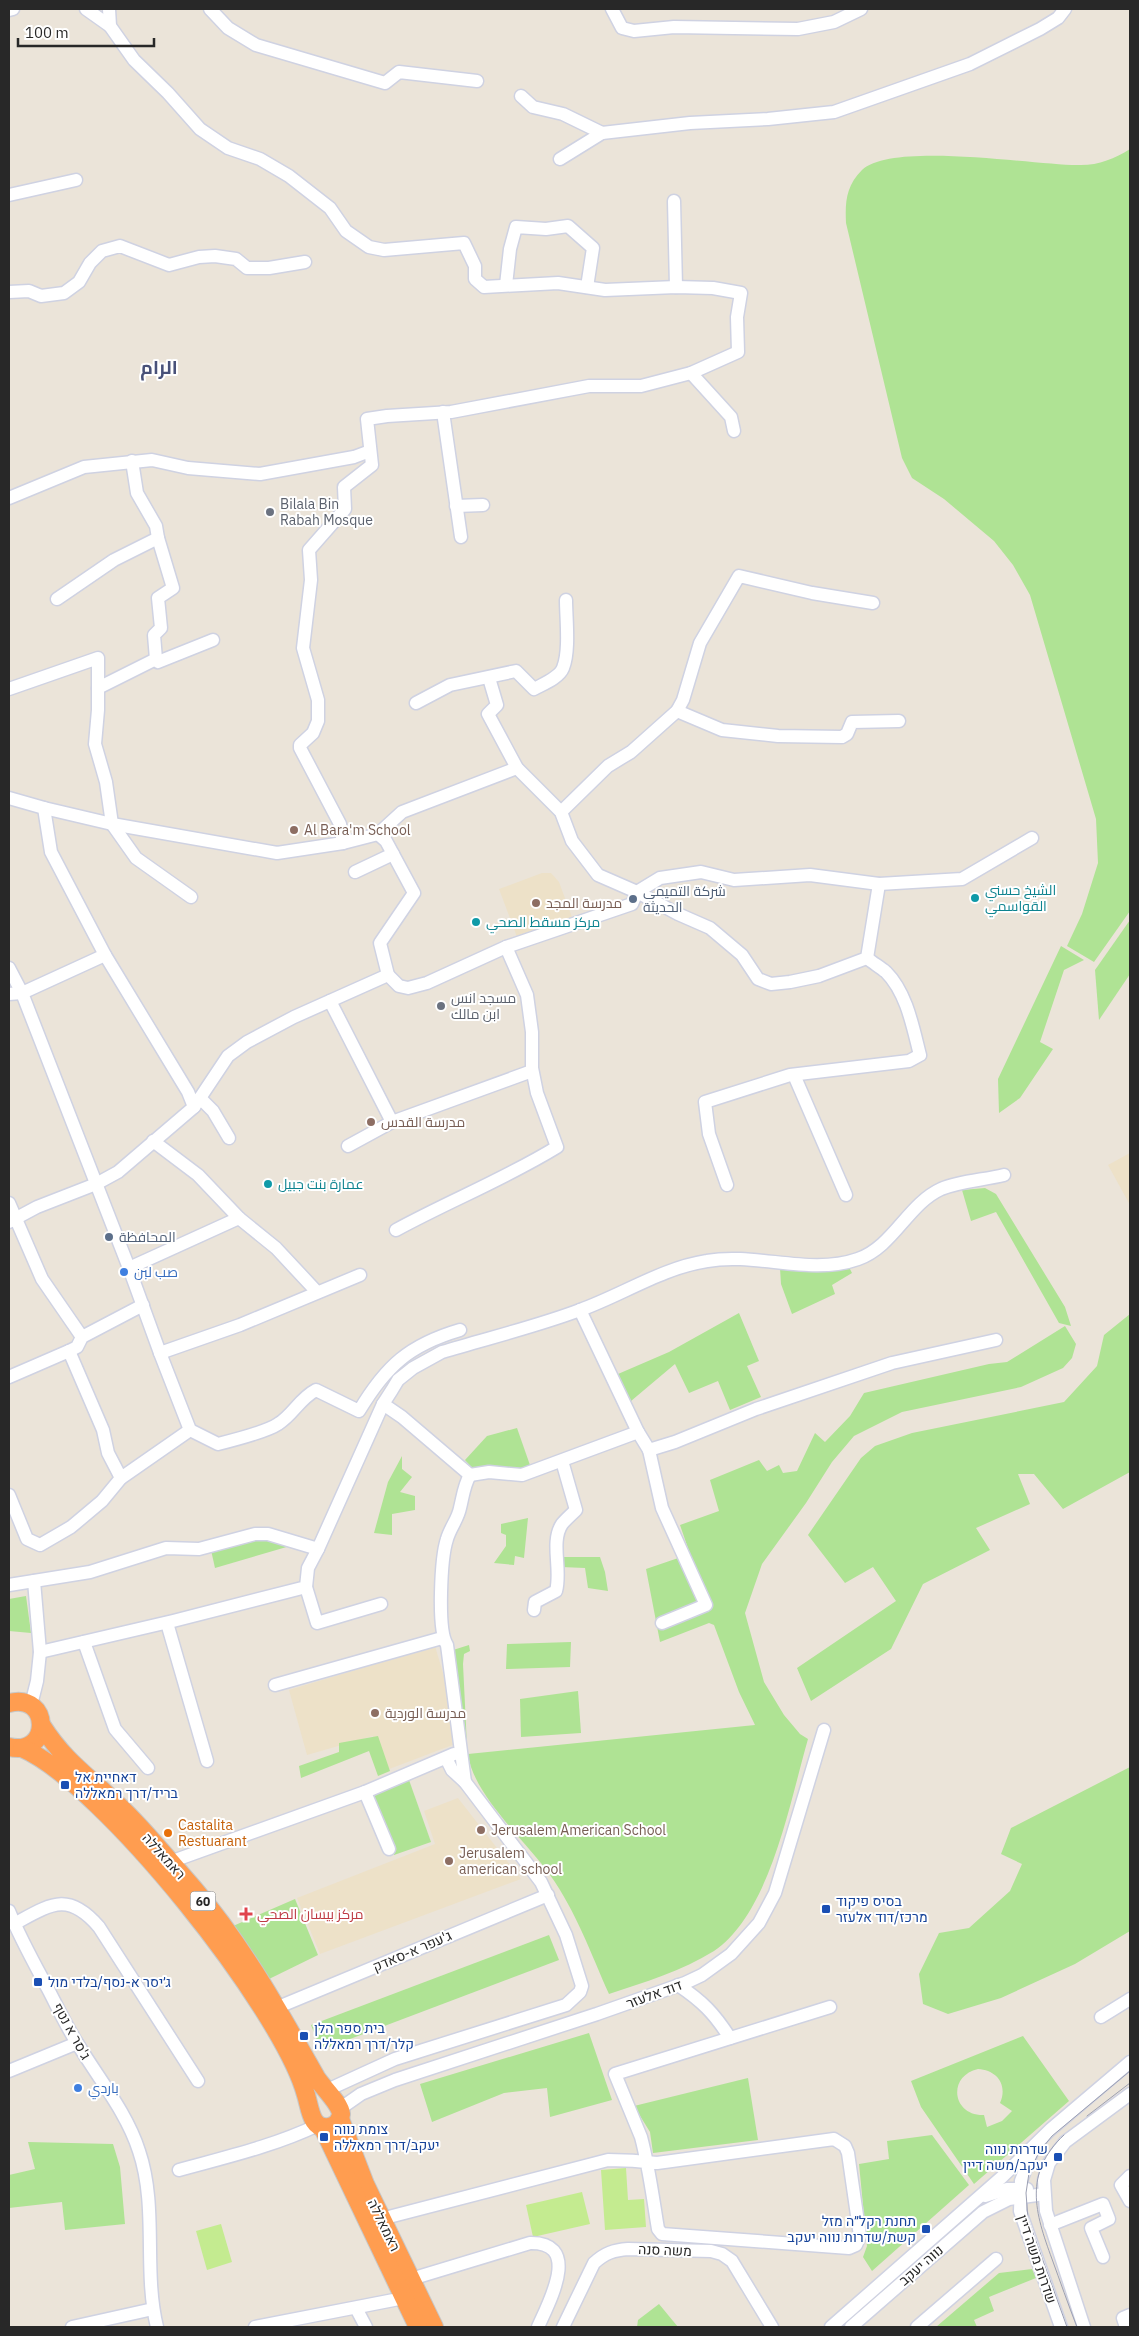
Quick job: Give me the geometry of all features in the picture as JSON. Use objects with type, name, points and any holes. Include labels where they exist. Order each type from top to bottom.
[{"type":"highway","points":[[9,1703],[24,1702],[31,1705]]},
{"type":"highway","name":"60","points":[[14,1750],[36,1741],[42,1726],[41,1718],[31,1705]]},
{"type":"highway","name":"ראמאללה","points":[[42,1726],[57,1750],[118,1805],[196,1891],[252,1966],[335,2105],[365,2184],[434,2327]]},
{"type":"highway","name":"ראמאללה","points":[[14,1750],[46,1763],[114,1821],[180,1896],[248,1986],[267,2015],[298,2073],[317,2122],[418,2327]]},
{"type":"highway","points":[[324,2098],[335,2105],[332,2126],[317,2122],[312,2108],[319,2100],[324,2098]]},
{"type":"street","points":[[9,10],[13,9]]},
{"type":"street","points":[[86,9],[110,26],[134,60],[168,92],[200,129],[228,148],[260,159],[289,176],[330,208],[346,231],[369,247],[384,250],[464,243],[475,266],[474,279],[484,287],[558,283],[605,290],[676,287],[713,288],[741,293],[737,317],[738,352],[691,373],[641,386],[590,386],[443,412],[367,419],[372,465],[344,487],[345,509],[310,550],[311,580],[303,648],[318,700],[318,721],[312,733],[300,746],[340,824],[343,843]]},
{"type":"street","points":[[109,9],[110,26]]},
{"type":"street","points":[[210,9],[228,28],[256,45],[385,83],[399,72],[477,81]]},
{"type":"street","points":[[612,9],[622,28],[634,31],[674,27],[798,29],[834,22],[861,9]]},
{"type":"street","points":[[560,159],[602,133],[690,123],[768,119],[834,112],[970,64],[1040,29],[1058,18],[1065,9]]},
{"type":"street","points":[[521,96],[533,107],[563,114],[602,133]]},
{"type":"street","points":[[9,196],[76,180]]},
{"type":"street","points":[[674,201],[676,287]]},
{"type":"street","points":[[506,285],[510,249],[516,227],[546,229],[568,226],[593,248],[587,287]]},
{"type":"street","points":[[9,292],[29,291],[41,296],[64,293],[79,282],[90,263],[102,252],[120,246],[169,265],[199,257],[215,256],[236,259],[247,268],[269,268],[305,262]]},
{"type":"street","points":[[691,373],[731,417],[734,431]]},
{"type":"street","points":[[443,412],[461,537]]},
{"type":"street","points":[[9,498],[84,467],[152,460],[188,468],[260,474],[354,457],[370,452]]},
{"type":"street","points":[[132,461],[137,493],[156,526],[172,588],[158,598],[161,628],[154,635],[156,660]]},
{"type":"street","points":[[456,506],[483,505]]},
{"type":"street","points":[[58,599],[114,560],[158,538]]},
{"type":"street","points":[[561,812],[608,766],[631,752],[677,711],[683,700],[700,643],[739,576],[812,593],[873,603]]},
{"type":"street","points":[[416,704],[450,685],[516,671],[534,689],[550,681],[562,669],[565,655],[566,600]]},
{"type":"street","points":[[98,688],[156,660],[158,662],[213,640]]},
{"type":"street","points":[[9,689],[98,658],[96,744],[106,782],[112,824],[136,858],[191,897]]},
{"type":"street","points":[[489,678],[497,704],[488,714],[517,768],[561,812],[572,841],[598,875],[710,928],[742,955],[758,979],[771,984],[819,976],[867,958]]},
{"type":"street","points":[[677,711],[722,730],[778,736],[842,737],[847,734],[852,722],[899,721]]},
{"type":"street","points":[[9,798],[112,824],[277,853],[343,843],[378,834],[402,812],[517,768]]},
{"type":"street","points":[[44,808],[51,852],[105,955],[188,1092],[197,1102],[213,1111],[229,1138]]},
{"type":"street","points":[[378,834],[386,841],[414,893],[380,944],[388,976],[399,986],[408,988],[427,983],[506,947],[632,904],[637,892],[660,878],[701,872],[734,880],[810,875],[879,884],[962,879],[1032,838]]},
{"type":"street","points":[[355,872],[393,854]]},
{"type":"street","points":[[867,958],[879,884]]},
{"type":"street","points":[[396,1230],[521,1169],[557,1148],[537,1093],[532,1071],[532,1032],[527,995],[506,947]]},
{"type":"street","points":[[15,994],[105,955]]},
{"type":"street","points":[[727,1185],[709,1134],[705,1102],[794,1075],[909,1061],[920,1055],[910,1017],[897,986],[886,972],[867,958]]},
{"type":"street","points":[[9,968],[15,994],[96,1184],[190,1430],[218,1444],[237,1439],[278,1424],[304,1396],[316,1390],[359,1411],[378,1380],[402,1356],[420,1344],[460,1330]]},
{"type":"street","points":[[12,1220],[37,1207],[96,1184],[118,1172],[197,1102],[228,1056],[247,1042],[294,1017],[388,976]]},
{"type":"street","points":[[330,1001],[392,1122]]},
{"type":"street","points":[[348,1146],[392,1122],[532,1071]]},
{"type":"street","points":[[794,1075],[846,1195]]},
{"type":"street","points":[[154,1141],[198,1175],[239,1218],[276,1248],[317,1292]]},
{"type":"street","points":[[381,1604],[317,1623],[306,1587],[308,1568],[383,1404],[405,1374],[434,1356],[580,1310],[642,1283],[706,1261],[727,1259],[792,1264],[840,1264],[860,1258],[877,1249],[928,1198],[941,1189],[1004,1176]]},
{"type":"street","points":[[9,1203],[12,1220],[42,1278],[82,1337]]},
{"type":"street","points":[[129,1268],[239,1218]]},
{"type":"street","points":[[160,1352],[231,1329],[360,1275]]},
{"type":"street","points":[[9,1377],[69,1351],[77,1346],[82,1337],[143,1306]]},
{"type":"street","points":[[580,1310],[638,1432],[649,1450],[662,1508],[706,1605],[662,1624]]},
{"type":"street","points":[[649,1450],[675,1442],[756,1410],[892,1363],[996,1340]]},
{"type":"street","points":[[69,1351],[103,1430],[108,1453],[121,1478]]},
{"type":"street","points":[[383,1404],[402,1417],[470,1475]]},
{"type":"street","points":[[9,1495],[12,1520],[27,1539],[40,1545],[71,1526],[102,1501],[121,1478],[190,1430]]},
{"type":"street","points":[[465,1782],[447,1645],[442,1638],[440,1616],[446,1540],[460,1510],[465,1483],[470,1475],[489,1472],[522,1475],[638,1432]]},
{"type":"street","points":[[534,1610],[535,1602],[556,1591],[559,1581],[558,1535],[562,1525],[576,1510],[562,1461]]},
{"type":"street","points":[[9,1585],[90,1572],[124,1563],[154,1550],[166,1548],[199,1549],[255,1534],[268,1534],[318,1549]]},
{"type":"street","points":[[9,1591],[20,1590],[34,1581]]},
{"type":"street","points":[[31,1705],[40,1652],[34,1581]]},
{"type":"street","points":[[40,1652],[167,1623],[306,1587]]},
{"type":"street","points":[[167,1623],[207,1760]]},
{"type":"street","points":[[275,1685],[442,1638]]},
{"type":"street","points":[[84,1642],[115,1729],[148,1768]]},
{"type":"street","name":"דוד אלעזר","points":[[335,2105],[395,2080],[597,2014],[678,1985],[702,1975],[731,1954],[748,1938],[771,1904],[824,1730]]},
{"type":"street","points":[[170,1862],[365,1792],[446,1758],[460,1750]]},
{"type":"street","points":[[335,2105],[395,2059],[566,2005],[580,1992],[582,1986],[566,1935],[542,1882],[465,1782],[452,1770],[446,1758]]},
{"type":"street","points":[[365,1792],[390,1849]]},
{"type":"street","name":"ג'עפר א-סאדק","points":[[276,2008],[548,1895]]},
{"type":"street","points":[[14,1924],[37,1911],[60,1903],[86,1913],[99,1928],[198,2081]]},
{"type":"street","name":"ג'סר א נטף","points":[[9,1911],[14,1924],[77,2043],[125,2120],[139,2149],[146,2173],[153,2309],[157,2327]]},
{"type":"street","points":[[678,1985],[702,2001],[717,2017],[730,2038]]},
{"type":"street","points":[[1101,2017],[1129,2004]]},
{"type":"street","points":[[381,2218],[608,2160],[646,2162],[657,2163],[834,2139],[845,2146],[848,2153],[860,2236],[856,2244],[849,2248],[839,2249],[662,2234],[658,2229],[646,2162],[641,2137],[615,2074],[830,2007]]},
{"type":"street","points":[[9,2071],[77,2043]]},
{"type":"street","points":[[966,2208],[1002,2177],[1042,2137],[1130,2062]]},
{"type":"street","name":"שדרות משה דיין","points":[[1084,2327],[1050,2225],[1044,2194],[1047,2168],[1059,2147],[1130,2094]]},
{"type":"street","points":[[179,2170],[296,2136],[317,2122]]},
{"type":"street","points":[[1020,2193],[1030,2155],[1042,2137]]},
{"type":"street","points":[[1130,2176],[1122,2185],[1130,2201]]},
{"type":"street","points":[[966,2208],[992,2193],[1044,2194]]},
{"type":"street","points":[[994,2205],[1020,2193]]},
{"type":"street","name":"שדרות משה דיין","points":[[1020,2193],[1022,2222],[1061,2327]]},
{"type":"street","points":[[1050,2225],[1103,2204],[1109,2220],[1090,2228],[1103,2257]]},
{"type":"street","points":[[994,2205],[1012,2209],[1022,2222]]},
{"type":"street","name":"נווה יעקב","points":[[851,2327],[958,2232],[994,2205]]},
{"type":"street","name":"נווה יעקב","points":[[831,2327],[966,2208]]},
{"type":"street","points":[[410,2279],[539,2243],[548,2247],[557,2258],[560,2270],[556,2286],[538,2327]]},
{"type":"street","name":"משה סנה","points":[[562,2327],[594,2263],[615,2250],[628,2249],[722,2254],[736,2267],[772,2327]]},
{"type":"street","points":[[917,2327],[996,2259]]},
{"type":"street","points":[[256,2327],[404,2298]]},
{"type":"street","points":[[356,2308],[366,2327]]},
{"type":"street","points":[[72,2327],[153,2309]]},
{"type":"street","points":[[1126,2327],[1123,2318],[1130,2315]]},
{"type":"shaded area","name":"مدرسة المجد","points":[[542,873],[551,873],[559,882],[572,917],[517,937],[499,889]]},
{"type":"shaded area","points":[[1130,1153],[1130,1205],[1108,1165]]},
{"type":"shaded area","name":"مدرسة الوردية","points":[[435,1646],[463,1741],[384,1771],[373,1736],[307,1755],[289,1690]]},
{"type":"shaded area","name":"Jerusalem american school","points":[[458,1798],[521,1879],[320,1954],[297,1898],[435,1844],[424,1811]]},
{"type":"green space","points":[[1130,149],[1130,911],[1094,962],[1067,946],[1082,914],[1098,863],[1096,819],[1030,595],[1013,565],[994,541],[944,499],[912,478],[902,458],[846,223],[846,208],[850,188],[857,176],[862,170],[878,161],[902,157],[932,156],[1084,165],[1105,161]]},
{"type":"green space","points":[[1130,920],[1130,974],[1099,1020],[1095,970]]},
{"type":"green space","points":[[1061,946],[1084,960],[1064,970],[1040,1042],[1053,1049],[1020,1098],[999,1113],[998,1079]]},
{"type":"green space","points":[[985,1188],[996,1194],[1065,1307],[1071,1326],[1059,1323],[996,1212],[971,1221],[962,1190]]},
{"type":"green space","points":[[849,1267],[852,1273],[832,1285],[835,1294],[792,1314],[781,1284],[780,1268],[819,1272]]},
{"type":"green space","points":[[739,1313],[759,1361],[747,1366],[761,1397],[730,1410],[718,1381],[689,1393],[675,1364],[631,1401],[618,1374],[669,1352]]},
{"type":"green space","points":[[1130,1314],[1130,1472],[1063,1509],[1034,1474],[1018,1474],[1030,1504],[976,1528],[990,1550],[923,1584],[891,1649],[811,1701],[797,1668],[896,1601],[873,1567],[845,1583],[808,1535],[861,1458],[875,1446],[912,1433],[1064,1402],[1097,1366],[1104,1335]]},
{"type":"green space","points":[[1065,1326],[1076,1344],[1072,1358],[1063,1368],[1021,1387],[902,1412],[854,1436],[832,1462],[806,1503],[762,1564],[745,1613],[764,1682],[784,1715],[800,1734],[808,1739],[775,1854],[764,1884],[750,1911],[733,1934],[714,1951],[676,1970],[609,1994],[568,1903],[550,1875],[490,1801],[472,1770],[468,1754],[755,1725],[739,1692],[714,1625],[709,1623],[660,1642],[646,1569],[690,1554],[680,1525],[719,1511],[710,1480],[759,1460],[767,1471],[779,1465],[783,1473],[797,1471],[815,1433],[825,1442],[850,1416],[864,1393],[989,1364],[1007,1362]]},
{"type":"green space","points":[[517,1428],[531,1468],[473,1469],[465,1460],[487,1436]]},
{"type":"green space","points":[[402,1456],[402,1469],[412,1477],[400,1492],[415,1496],[415,1510],[392,1514],[392,1535],[374,1533],[388,1482]]},
{"type":"green space","points":[[528,1518],[524,1558],[515,1556],[514,1565],[494,1563],[506,1546],[506,1535],[501,1533],[501,1524]]},
{"type":"green space","points":[[264,1539],[290,1546],[215,1568],[211,1550]]},
{"type":"green space","points":[[561,1557],[600,1557],[608,1591],[588,1588],[585,1568],[561,1567]]},
{"type":"green space","points":[[26,1596],[31,1633],[9,1631],[9,1599]]},
{"type":"green space","points":[[571,1642],[570,1667],[506,1669],[507,1644]]},
{"type":"green space","points":[[469,1645],[470,1651],[464,1654],[463,1664],[467,1746],[462,1745],[453,1650]]},
{"type":"green space","points":[[578,1691],[581,1733],[521,1737],[520,1699]]},
{"type":"green space","points":[[378,1736],[390,1771],[378,1776],[369,1751],[301,1778],[299,1766],[339,1752],[339,1743]]},
{"type":"green space","points":[[1130,1767],[1130,1931],[1075,1964],[1001,1998],[948,2014],[923,2004],[919,1974],[939,1933],[969,1928],[1010,1891],[1022,1864],[1001,1854],[1011,1828]]},
{"type":"green space","points":[[409,1780],[431,1842],[394,1855],[373,1795]]},
{"type":"green space","points":[[295,1899],[318,1955],[267,1980],[233,1926]]},
{"type":"green space","points":[[549,1935],[559,1960],[321,2050],[311,2025]]},
{"type":"green space","points":[[589,2033],[612,2100],[550,2117],[547,2088],[504,2093],[432,2122],[420,2084]]},
{"type":"green space","points":[[1023,2036],[1069,2101],[974,2184],[921,2107],[911,2081]],"holes":[[[978,2069],[991,2072],[999,2080],[1003,2090],[1000,2103],[1012,2111],[1002,2121],[987,2127],[984,2115],[973,2114],[965,2109],[957,2095],[961,2079],[968,2073]]]},
{"type":"green space","points":[[748,2078],[758,2140],[653,2153],[650,2132],[634,2106]]},
{"type":"green space","points":[[932,2135],[969,2185],[872,2271],[863,2257],[867,2246],[859,2164],[889,2159],[887,2141]]},
{"type":"green space","points":[[28,2142],[113,2144],[120,2167],[125,2224],[65,2230],[62,2202],[9,2208],[9,2175],[35,2169]]},
{"type":"green space","points":[[626,2168],[628,2200],[644,2199],[646,2227],[605,2230],[601,2170]]},
{"type":"green space","points":[[582,2192],[590,2224],[533,2237],[526,2205]]},
{"type":"green space","points":[[221,2224],[232,2262],[207,2270],[196,2231]]},
{"type":"green space","points":[[1032,2269],[1036,2278],[989,2297],[994,2311],[974,2320],[977,2327],[936,2327],[999,2273]]},
{"type":"green space","points":[[659,2304],[678,2327],[637,2327],[638,2320]]},
{"type":"tram line","points":[[1067,2327],[1028,2219],[1026,2193],[1029,2173],[1039,2152],[1052,2136],[1130,2071]]},
{"type":"tram line","points":[[1087,2116],[1130,2083]]},
{"type":"tram line","points":[[1064,2135],[1051,2149],[1042,2164],[1036,2194],[1041,2226],[1077,2327]]},
{"type":"place","name":"Bilala Bin Rabah Mosque","points":[[270,512]]},
{"type":"place","name":"Al Bara'm School","points":[[294,830]]},
{"type":"place","name":"الشيخ حسني القواسمي","points":[[975,898]]},
{"type":"place","name":"شركة التميمي الحديثة","points":[[633,899]]},
{"type":"place","name":"مدرسة المجد","points":[[536,903]]},
{"type":"place","name":"مركز مسقط الصحي","points":[[476,922]]},
{"type":"place","name":"مسجد انس ابن مالك","points":[[441,1006]]},
{"type":"place","name":"مدرسة القدس","points":[[371,1122]]},
{"type":"place","name":"عمارة بنت جبيل","points":[[268,1184]]},
{"type":"place","name":"المحافظة","points":[[109,1237]]},
{"type":"place","name":"صب لبن","points":[[124,1272]]},
{"type":"place","name":"مدرسة الوردية","points":[[375,1713]]},
{"type":"place","name":"דאחיית אל בריד/דרך רמאללה","points":[[65,1785]]},
{"type":"place","name":"Jerusalem American School","points":[[481,1830]]},
{"type":"place","name":"Castalita Restuarant","points":[[168,1833]]},
{"type":"place","name":"Jerusalem american school","points":[[449,1861]]},
{"type":"place","name":"בסיס פיקוד מרכז/דוד אלעזר","points":[[826,1909]]},
{"type":"place","name":"مركز بيسان الصحي","points":[[246,1914]]},
{"type":"place","name":"ג׳יסר א-נסף/בלדי מול","points":[[38,1982]]},
{"type":"place","name":"בית ספר הלן קלר/דרך רמאללה","points":[[304,2036]]},
{"type":"place","name":"باردي","points":[[78,2088]]},
{"type":"place","name":"צומת נווה יעקב/דרך רמאללה","points":[[324,2137]]},
{"type":"place","name":"שדרות נווה יעקב/משה דיין","points":[[1058,2157]]},
{"type":"place","name":"תחנת רקל״ה מזל קשת/שדרות נווה יעקב","points":[[926,2229]]},
{"type":"district","name":"الرام","points":[[159,367]]}]
